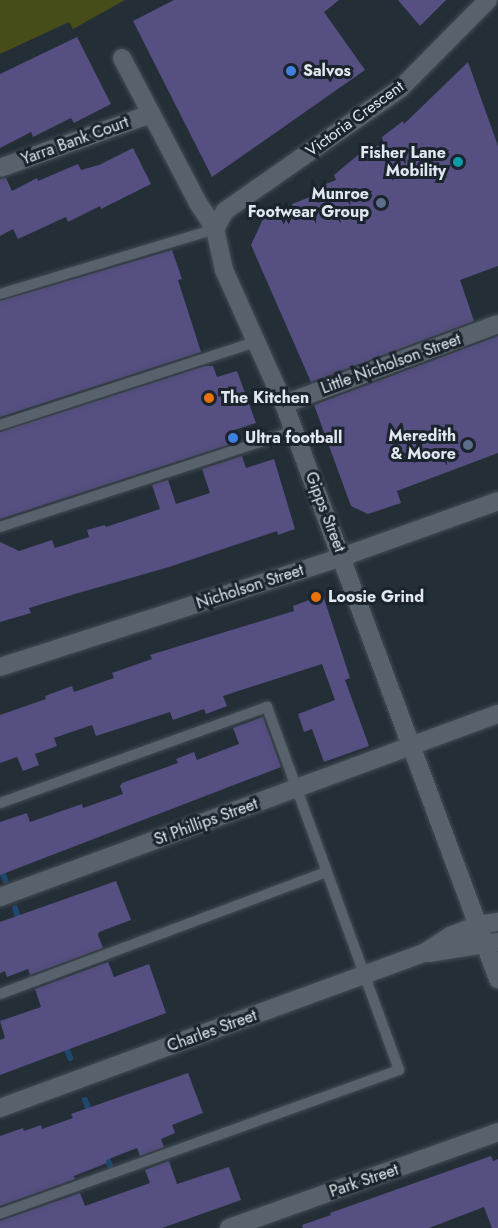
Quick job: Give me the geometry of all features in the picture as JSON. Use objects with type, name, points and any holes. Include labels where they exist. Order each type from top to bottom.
[{"type":"street","name":"Victoria Crescent","points":[[215,229],[225,211],[401,88],[488,0]]},
{"type":"street","name":"Gipps Street","points":[[123,58],[151,114],[215,229],[224,270],[284,404],[478,925],[492,943],[498,979]]},
{"type":"street","name":"Yarra Bank Court","points":[[0,168],[151,114]]},
{"type":"street","name":"Little Nicholson Street","points":[[284,404],[498,324]]},
{"type":"street","name":"Nicholson Street","points":[[0,667],[342,557],[498,501]]},
{"type":"street","name":"St Phillips Street","points":[[0,897],[498,714]]},
{"type":"street","name":"Charles Street","points":[[0,1108],[364,976],[424,953],[450,936],[478,925],[498,922]]},
{"type":"street","name":"Charles Street","points":[[424,953],[492,943]]},
{"type":"street","name":"Park Street","points":[[238,1226],[498,1132]]},
{"type":"lane","points":[[0,294],[215,229]]},
{"type":"lane","points":[[0,425],[256,342]]},
{"type":"lane","points":[[0,527],[294,431]]},
{"type":"lane","points":[[0,803],[267,706],[399,1070],[0,1214]]},
{"type":"lane","points":[[0,994],[327,872]]},
{"type":"green space","points":[[0,0],[125,0],[73,29],[69,22],[0,54]]},
{"type":"building","points":[[174,0],[339,0],[324,12],[365,70],[212,177],[133,21]]},
{"type":"building","points":[[398,0],[446,0],[420,26]]},
{"type":"building","points":[[77,37],[111,104],[74,123],[71,118],[33,137],[31,132],[0,148],[0,74]]},
{"type":"building","points":[[468,62],[498,146],[498,266],[460,280],[474,321],[311,382],[251,245],[263,219],[293,208],[292,204],[315,195],[313,189],[336,180],[334,175],[364,150],[384,144],[382,137],[403,121],[404,124]]},
{"type":"building","points":[[133,148],[151,184],[101,209],[100,206],[68,222],[66,217],[18,239],[13,229],[0,236],[0,179],[6,178],[12,191],[37,178],[38,181],[78,164],[81,170],[99,165]]},
{"type":"building","points":[[172,250],[182,279],[178,280],[201,352],[0,417],[0,301]]},
{"type":"building","points":[[498,336],[498,453],[397,491],[401,503],[368,514],[351,506],[314,405]]},
{"type":"building","points":[[205,366],[213,366],[217,377],[237,371],[256,423],[234,430],[237,442],[0,519],[0,432]]},
{"type":"building","points":[[242,456],[246,468],[274,459],[295,529],[278,535],[277,531],[169,567],[29,608],[31,613],[0,622],[0,542],[19,551],[52,540],[55,548],[89,537],[87,530],[105,525],[106,527],[160,509],[152,485],[168,480],[176,504],[210,493],[202,469]]},
{"type":"building","points":[[323,595],[350,678],[345,680],[369,746],[324,762],[312,729],[304,732],[298,714],[335,700],[322,664],[223,696],[227,706],[206,714],[204,709],[173,720],[170,712],[96,736],[92,725],[54,738],[57,746],[35,754],[39,765],[23,771],[17,757],[0,763],[0,715],[46,699],[45,696],[72,686],[74,692],[114,678],[112,673],[152,659],[150,655],[294,611],[293,606]]},
{"type":"building","points":[[263,717],[281,767],[0,875],[0,822],[27,813],[30,822],[82,804],[83,808],[123,794],[120,786],[122,783],[178,763],[176,759],[194,752],[197,760],[239,744],[233,728]]},
{"type":"building","points":[[116,881],[131,920],[99,932],[103,948],[30,975],[28,969],[7,977],[5,971],[0,973],[0,922]]},
{"type":"building","points":[[108,962],[114,977],[149,964],[166,1013],[0,1075],[0,1040],[5,1038],[0,1021],[41,1007],[35,989]]},
{"type":"building","points":[[188,1073],[203,1113],[172,1125],[175,1133],[161,1139],[164,1147],[140,1156],[137,1148],[74,1176],[75,1179],[0,1206],[0,1136],[41,1125],[42,1129],[73,1118],[71,1114]]},
{"type":"building","points":[[491,1156],[493,1161],[498,1159],[498,1228],[492,1228],[484,1207],[429,1228],[303,1228],[302,1225],[331,1215],[330,1213]]},
{"type":"building","points":[[169,1161],[177,1184],[229,1167],[241,1200],[162,1228],[0,1228],[0,1221],[80,1193],[85,1206],[150,1183],[145,1170]]},
{"type":"waterway","points":[[0,866],[5,880]]},
{"type":"waterway","points":[[15,908],[20,923]]},
{"type":"waterway","points":[[65,1044],[70,1058]]},
{"type":"waterway","points":[[85,1100],[91,1115]]},
{"type":"waterway","points":[[105,1152],[110,1166]]},
{"type":"place","name":"Salvos","points":[[291,71]]},
{"type":"place","name":"Fisher Lane Mobility","points":[[458,162]]},
{"type":"place","name":"Munroe Footwear Group","points":[[381,203]]},
{"type":"place","name":"The Kitchen","points":[[209,398]]},
{"type":"place","name":"Ultra football","points":[[233,438]]},
{"type":"place","name":"Meredith & Moore","points":[[468,445]]},
{"type":"place","name":"Loosie Grind","points":[[316,597]]}]
